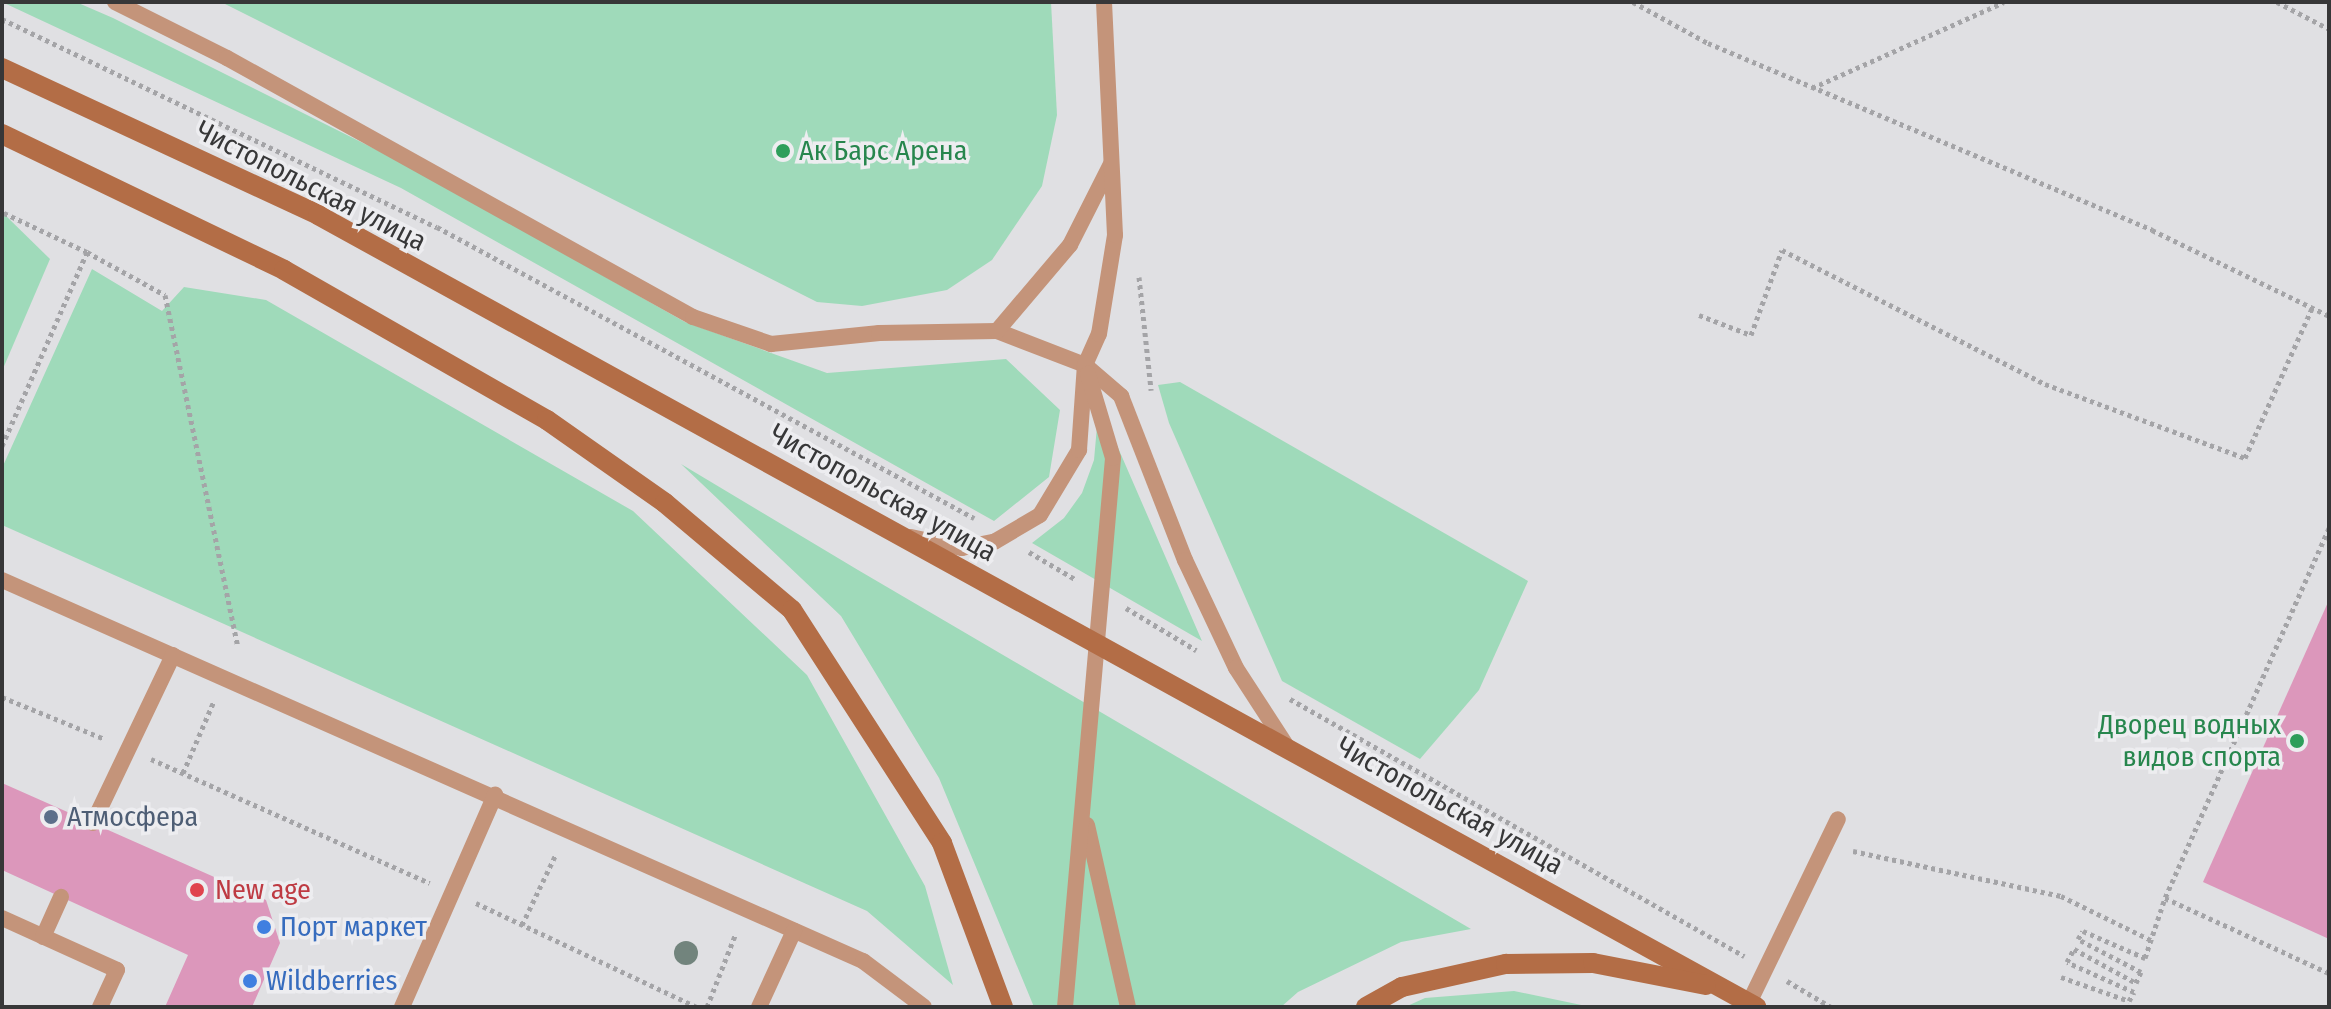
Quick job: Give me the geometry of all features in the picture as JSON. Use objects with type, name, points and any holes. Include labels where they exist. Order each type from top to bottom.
[{"type":"main road","name":"Чистопольская улица","points":[[2,68],[318,215],[907,536],[1098,646],[1753,1005]]},
{"type":"main road","points":[[3,136],[284,270],[547,420],[665,503],[792,610],[942,843],[1003,1007]]},
{"type":"main road","name":"Чистопольская улица","points":[[1366,1007],[1402,987],[1506,964],[1593,963],[1726,989]]},
{"type":"lane","points":[[115,2],[213,51],[693,317],[771,344],[879,333],[997,331],[1085,365],[1121,396],[1185,560],[1236,668],[1291,752]]},
{"type":"lane","points":[[907,536],[962,548],[994,542],[1040,515],[1079,450],[1085,365],[1099,334],[1115,235],[1104,2]]},
{"type":"lane","points":[[997,331],[1070,245],[1112,162]]},
{"type":"lane","points":[[1065,1007],[1113,458],[1085,365]]},
{"type":"lane","points":[[2,580],[495,795],[745,911],[863,961],[924,1007]]},
{"type":"lane","points":[[93,823],[173,655]]},
{"type":"lane","points":[[402,1007],[495,795]]},
{"type":"lane","points":[[1084,810],[1128,1007]]},
{"type":"lane","points":[[1753,1005],[1765,968],[1838,819]]},
{"type":"lane","points":[[43,937],[61,897]]},
{"type":"lane","points":[[2,918],[117,970],[100,1007]]},
{"type":"lane","points":[[763,1006],[794,931]]},
{"type":"path","points":[[1633,2],[1811,88],[2152,230],[2329,316]]},
{"type":"path","points":[[1811,88],[2004,2]]},
{"type":"path","points":[[2277,2],[2329,29]]},
{"type":"path","points":[[2,19],[437,227],[986,525]]},
{"type":"path","points":[[2,212],[87,252],[165,295],[238,647]]},
{"type":"path","points":[[1699,315],[1751,335],[1782,250],[2045,384],[2245,458],[2312,308]]},
{"type":"path","points":[[2,446],[87,252]]},
{"type":"path","points":[[1138,266],[1154,401]]},
{"type":"path","points":[[2061,977],[2129,1001],[2134,992],[2067,962],[2074,949],[2136,983],[2141,972],[2078,939],[2083,931],[2145,958],[2165,898],[2329,528]]},
{"type":"path","points":[[1279,693],[1831,1007]]},
{"type":"path","points":[[183,773],[216,694]]},
{"type":"path","points":[[2,697],[452,892],[697,1007]]},
{"type":"path","points":[[522,925],[567,829]]},
{"type":"path","points":[[1825,845],[2061,896],[2153,941]]},
{"type":"path","points":[[2165,898],[2329,973]]},
{"type":"path","points":[[707,1007],[745,911]]},
{"type":"green space","points":[[2,2],[76,2],[113,18],[413,168],[685,322],[827,373],[1006,359],[1060,410],[1049,477],[994,521],[401,188]]},
{"type":"green space","name":"Ак Барс Арена","points":[[221,2],[1051,2],[1057,115],[1042,186],[992,260],[947,290],[862,306],[817,302]]},
{"type":"green space","points":[[2,212],[50,259],[2,371]]},
{"type":"green space","points":[[92,269],[162,311],[184,287],[266,300],[633,511],[807,675],[925,886],[953,985],[867,911],[2,525],[2,468]]},
{"type":"green space","points":[[1180,382],[1528,581],[1479,690],[1420,759],[1282,681],[1169,423],[1158,385]]},
{"type":"green space","points":[[1099,404],[1202,641],[1032,543],[1064,518],[1082,493],[1094,460]]},
{"type":"green space","points":[[681,464],[1471,929],[1401,942],[1298,992],[1281,1007],[1034,1007],[939,778],[841,616]]},
{"type":"green space","points":[[1514,991],[1591,1007],[1405,1007],[1425,998]]},
{"type":"building","name":"Дворец водных видов спорта","points":[[2329,600],[2329,939],[2203,882]]},
{"type":"building","points":[[2,783],[266,900],[280,943],[252,1007],[165,1007],[188,955],[2,870]]},
{"type":"place","name":"Ак Барс Арена","points":[[783,151]]},
{"type":"place","name":"Дворец водных видов спорта","points":[[2297,741]]},
{"type":"place","name":"Атмосфера","points":[[51,817]]},
{"type":"place","name":"New age","points":[[197,890]]},
{"type":"place","name":"Порт маркет","points":[[264,927]]},
{"type":"place","name":"Wildberries","points":[[250,981]]}]
